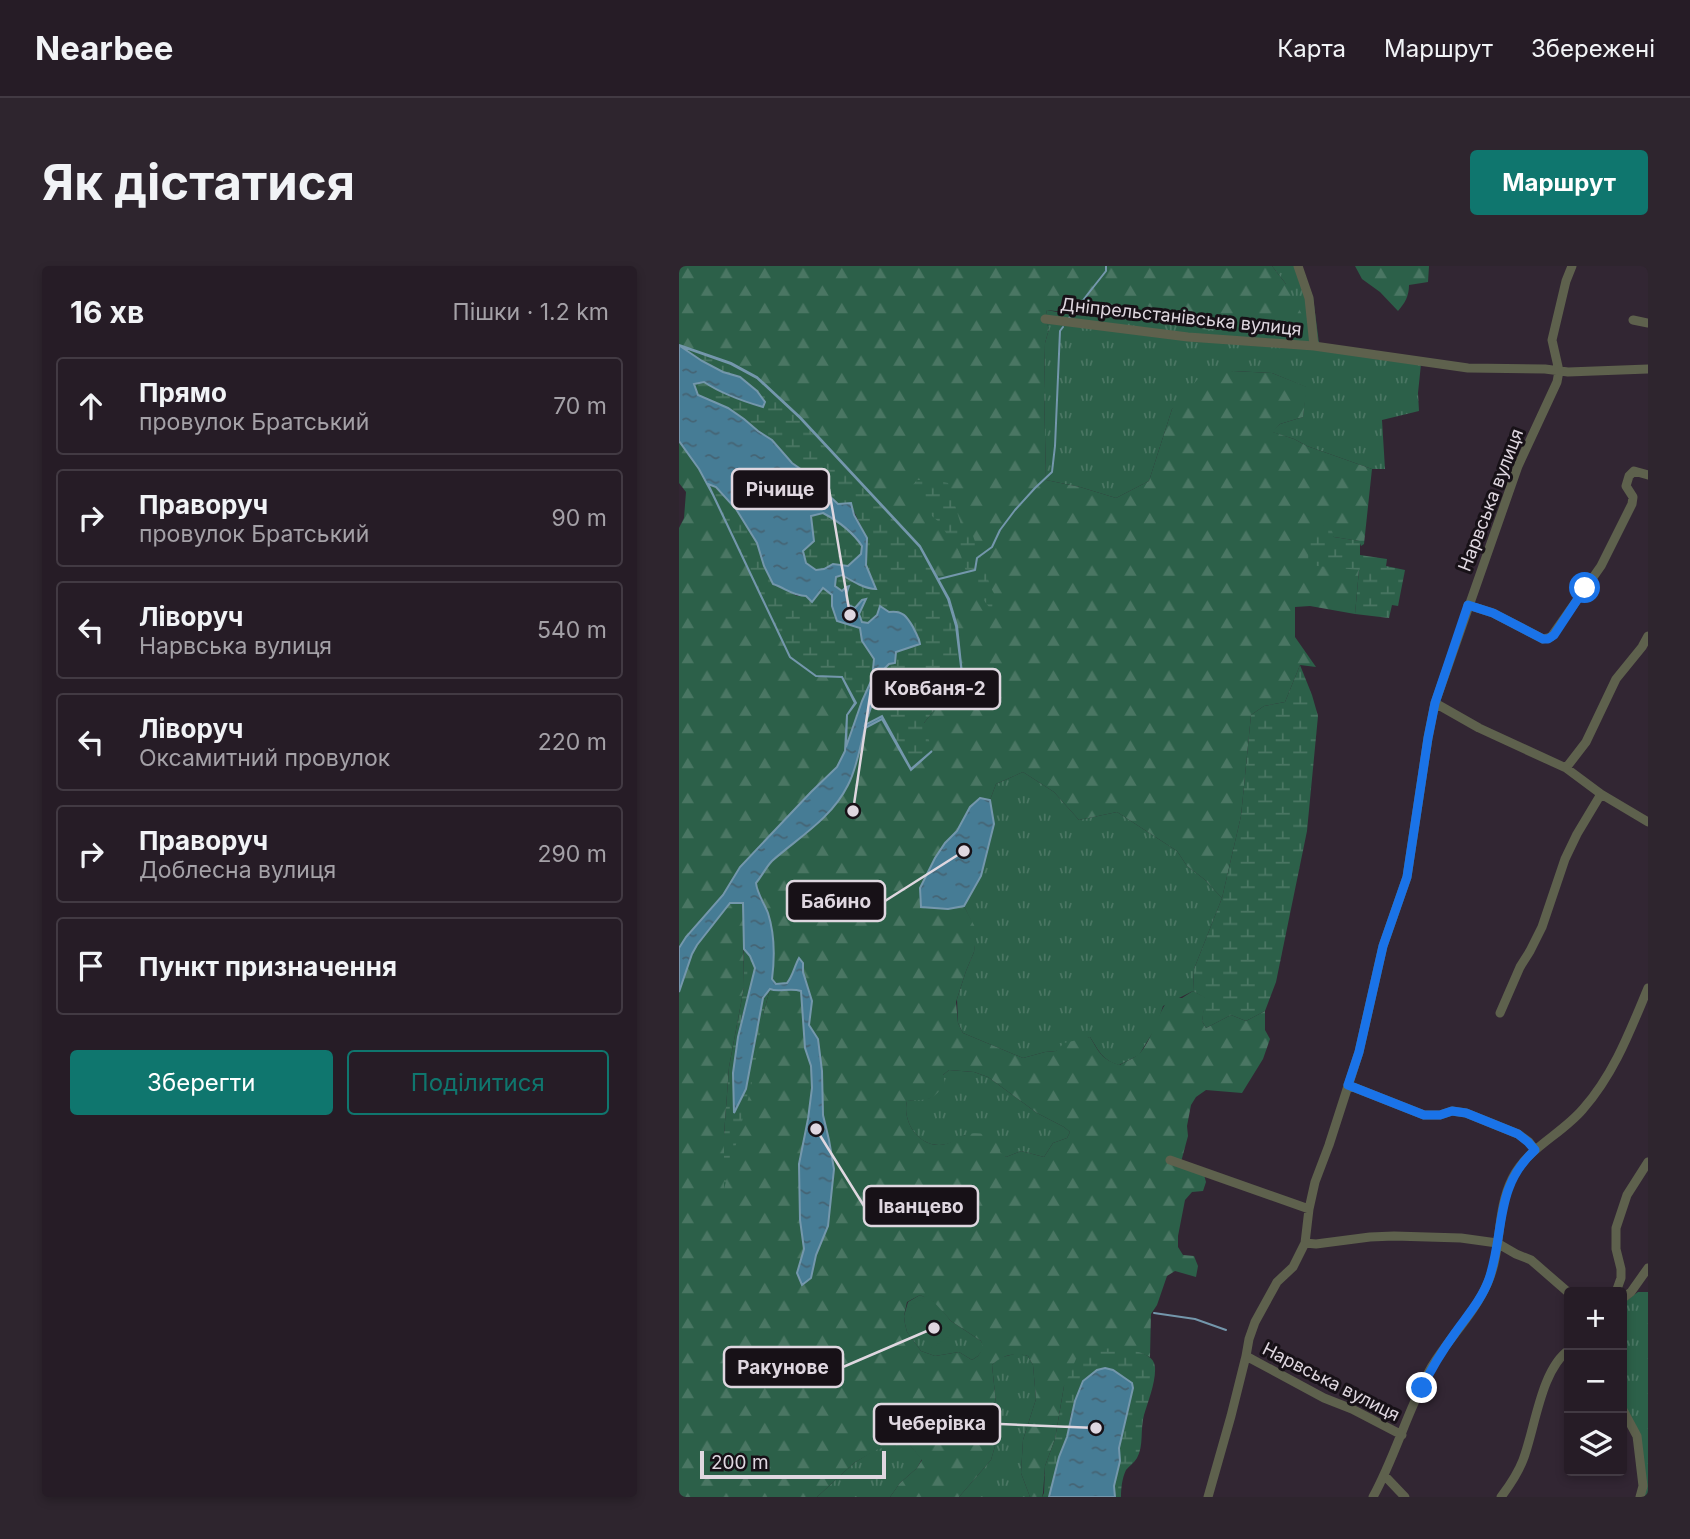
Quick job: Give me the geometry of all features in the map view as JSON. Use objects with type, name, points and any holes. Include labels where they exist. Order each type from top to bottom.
[{"type":"street","name":"Дніпрельстанівська вулиця","points":[[1298,266],[1309,298],[1314,346]]},
{"type":"street","points":[[1559,371],[1552,340],[1572,266]]},
{"type":"street","name":"Дніпрельстанівська вулиця","points":[[1045,319],[1188,337],[1314,346],[1468,368],[1559,371],[1648,369]]},
{"type":"street","points":[[1633,320],[1648,323]]},
{"type":"street","name":"Нарвська вулиця","points":[[1208,1497],[1249,1339],[1265,1302],[1277,1282],[1293,1267],[1305,1243],[1315,1182],[1359,1052],[1383,946],[1407,877],[1435,703],[1518,466],[1557,382],[1559,371]]},
{"type":"street","points":[[1468,605],[1493,613],[1543,639],[1551,637],[1601,566],[1632,504],[1633,497],[1626,486],[1629,476],[1634,471],[1648,475]]},
{"type":"street","points":[[1566,768],[1586,742],[1616,679],[1648,636]]},
{"type":"street","points":[[1435,703],[1479,728],[1566,768],[1601,794],[1648,822]]},
{"type":"street","points":[[1500,1013],[1520,967],[1542,927],[1565,859],[1601,794]]},
{"type":"street","points":[[1373,1497],[1431,1368],[1488,1283],[1511,1181],[1525,1158],[1566,1127],[1582,1111],[1612,1071],[1648,988]]},
{"type":"street","points":[[1348,1085],[1424,1115],[1440,1115],[1452,1111],[1466,1113],[1518,1134],[1535,1150]]},
{"type":"street","points":[[1170,1160],[1309,1209]]},
{"type":"street","points":[[1618,1287],[1621,1269],[1616,1249],[1616,1228],[1627,1195],[1648,1162]]},
{"type":"street","points":[[1305,1243],[1394,1236],[1461,1238],[1497,1243],[1531,1260],[1564,1289]]},
{"type":"street","points":[[1627,1295],[1648,1268]]},
{"type":"street","points":[[1501,1497],[1524,1458],[1548,1380],[1564,1355]]},
{"type":"street","name":"Нарвська вулиця","points":[[1246,1356],[1324,1398],[1402,1435]]},
{"type":"street","points":[[1625,1413],[1637,1436],[1643,1486],[1640,1497]]},
{"type":"street","points":[[1384,1475],[1405,1497]]},
{"type":"green space","points":[[679,266],[1272,266],[1286,284],[1310,330],[1249,335],[1047,310],[1045,319],[1049,329],[1045,343],[1044,390],[1046,480],[1116,498],[1149,481],[1172,409],[1197,380],[1233,371],[1272,373],[1307,387],[1303,417],[1280,424],[1273,432],[1372,469],[1364,544],[1361,546],[1359,541],[1334,537],[1323,525],[1359,570],[1355,614],[1310,606],[1295,607],[1295,637],[1316,667],[1300,665],[1285,702],[1264,706],[1251,715],[1241,816],[1222,898],[1187,866],[1177,851],[1117,812],[1079,820],[1054,792],[1023,772],[996,784],[990,800],[980,798],[970,807],[957,831],[935,858],[920,888],[948,909],[964,906],[977,931],[974,952],[956,1002],[958,1023],[963,1033],[1023,1058],[1056,1051],[1064,1043],[1090,1037],[1105,1058],[1120,1065],[1138,1055],[1145,1047],[1161,1011],[1170,998],[1182,998],[1193,991],[1206,998],[1202,1021],[1206,1028],[1231,1015],[1246,1021],[1265,1011],[1265,1030],[1270,1039],[1263,1059],[1242,1093],[1206,1090],[1196,1097],[1191,1105],[1188,1136],[1181,1162],[1203,1171],[1206,1182],[1203,1191],[1192,1192],[1185,1200],[1178,1247],[1183,1255],[1194,1256],[1198,1266],[1196,1277],[1175,1271],[1167,1276],[1151,1314],[1150,1357],[1141,1353],[1064,1386],[1055,1439],[1045,1466],[1042,1497],[1030,1497],[1021,1473],[1023,1440],[1036,1399],[1033,1365],[1028,1356],[1018,1354],[1004,1357],[992,1365],[999,1432],[991,1460],[959,1497],[890,1497],[922,1460],[908,1443],[878,1449],[854,1463],[817,1497],[679,1497],[679,992],[692,954],[730,903],[743,903],[744,987],[729,1067],[724,1135],[724,1186],[770,989],[801,991],[805,1048],[811,1066],[812,1088],[800,1220],[804,1249],[797,1273],[802,1285],[811,1278],[816,1255],[828,1226],[834,1169],[823,1115],[818,1039],[809,1025],[812,1001],[803,963],[794,968],[792,978],[787,983],[776,984],[772,979],[772,932],[756,882],[772,861],[824,818],[841,797],[854,771],[865,728],[882,718],[911,769],[924,723],[941,701],[963,683],[957,626],[949,599],[920,546],[800,417],[757,377],[731,363],[679,345]],"holes":[[[949,1070],[974,1072],[988,1077],[1037,1113],[1064,1127],[1070,1132],[1067,1138],[1053,1143],[1044,1157],[1021,1151],[1006,1157],[1000,1152],[1001,1144],[998,1141],[980,1133],[965,1135],[943,1145],[924,1141],[909,1124],[907,1101],[933,1097],[945,1083],[943,1075]],[[920,1295],[934,1302],[951,1321],[981,1341],[983,1348],[978,1356],[972,1360],[959,1352],[935,1356],[921,1351],[907,1332],[904,1316],[907,1302]]]},
{"type":"green space","points":[[1272,266],[1301,266],[1313,297],[1319,343],[1421,364],[1419,411],[1382,420],[1385,469],[1372,469],[1272,432],[1280,424],[1303,417],[1306,387],[1272,373],[1233,371],[1172,409],[1149,481],[1116,498],[1046,480],[1044,390],[1045,343],[1049,329],[1045,319],[1047,310],[1116,318],[1286,284]]},
{"type":"green space","points":[[1355,266],[1429,266],[1428,282],[1409,285],[1406,299],[1398,311],[1380,292],[1362,279]]},
{"type":"green space","points":[[679,346],[731,364],[757,378],[800,418],[920,547],[940,580],[955,621],[963,683],[941,701],[924,723],[932,751],[911,770],[882,716],[865,726],[884,669],[896,652],[919,637],[904,616],[880,607],[877,615],[868,623],[862,622],[859,614],[862,600],[855,608],[848,605],[846,595],[835,586],[836,576],[842,575],[863,586],[876,589],[866,563],[865,535],[851,503],[838,504],[824,491],[818,476],[805,472],[792,463],[772,440],[728,408],[698,395],[694,384],[704,382],[731,397],[763,407],[740,377],[723,372]]},
{"type":"green space","points":[[679,441],[713,495],[790,657],[816,676],[842,677],[855,703],[847,715],[845,751],[837,767],[740,867],[723,895],[679,948],[679,528],[684,518],[686,492],[679,483]]},
{"type":"green space","points":[[917,480],[948,483],[963,531],[973,536],[997,599],[995,611],[969,581],[953,538],[948,536],[927,507],[918,501],[911,487]]},
{"type":"green space","points":[[707,483],[715,487],[736,509],[757,543],[773,584],[797,596],[823,588],[832,595],[832,606],[860,628],[862,641],[874,659],[872,679],[845,751],[847,715],[855,703],[842,677],[816,676],[790,657]]},
{"type":"green space","points":[[823,513],[844,527],[862,546],[861,554],[848,566],[833,564],[816,570],[806,563],[803,551],[814,541],[811,516]]},
{"type":"green space","points":[[1323,525],[1331,528],[1334,537],[1360,541],[1360,555],[1387,559],[1386,566],[1405,570],[1398,606],[1392,605],[1389,618],[1355,614],[1359,570],[1308,565],[1309,535]]},
{"type":"green space","points":[[1300,665],[1318,716],[1307,831],[1276,982],[1265,1011],[1246,1021],[1231,1015],[1206,1028],[1202,1021],[1205,998],[1193,991],[1194,969],[1222,898],[1241,816],[1251,715],[1264,706],[1285,702]]},
{"type":"green space","points":[[1023,772],[1054,792],[1079,820],[1117,812],[1177,851],[1187,866],[1222,898],[1194,969],[1193,991],[1163,1006],[1156,1027],[1139,1055],[1119,1065],[1105,1058],[1090,1037],[1056,1051],[1023,1058],[963,1033],[958,1023],[957,999],[974,952],[976,931],[964,906],[981,876],[994,824],[990,800],[996,784]]},
{"type":"green space","points":[[744,949],[755,968],[742,1016],[733,1073],[751,1055],[763,998],[770,989],[751,1088],[724,1189],[724,1135],[729,1067],[744,987]]},
{"type":"green space","points":[[949,1070],[974,1072],[988,1077],[1037,1113],[1064,1127],[1070,1132],[1067,1138],[1053,1143],[1044,1157],[1021,1151],[1006,1157],[965,1135],[943,1145],[924,1141],[909,1123],[907,1101],[930,1098],[943,1075]]},
{"type":"green space","points":[[1638,1292],[1648,1292],[1648,1497],[1644,1497],[1639,1436],[1627,1413],[1627,1300]]},
{"type":"green space","points":[[920,1295],[935,1302],[951,1321],[981,1341],[984,1348],[978,1356],[972,1360],[959,1352],[935,1356],[921,1351],[907,1332],[904,1316],[908,1302]]},
{"type":"green space","points":[[928,1295],[954,1333],[932,1348],[906,1309]]},
{"type":"green space","points":[[1097,1348],[1131,1350],[1153,1360],[1154,1379],[1143,1420],[1139,1453],[1125,1473],[1121,1497],[1115,1497],[1119,1448],[1133,1388],[1132,1383],[1113,1370],[1071,1413],[1050,1495],[1042,1497],[1045,1466],[1055,1439],[1064,1386],[1076,1359],[1083,1352]]},
{"type":"green space","points":[[1018,1353],[1028,1356],[1033,1365],[1036,1399],[1023,1440],[1021,1473],[1030,1497],[959,1497],[991,1460],[999,1432],[992,1365],[999,1358]]},
{"type":"green space","points":[[908,1443],[922,1459],[890,1497],[817,1497],[854,1463],[878,1448]]},
{"type":"water","points":[[679,345],[731,363],[757,377],[800,417],[920,546],[949,599],[957,626],[963,683],[956,626],[948,599],[920,547],[800,418],[757,378],[731,364],[680,346],[723,372],[740,377],[757,391],[765,402],[763,407],[747,402],[704,382],[694,384],[698,395],[728,408],[772,440],[792,463],[805,472],[818,476],[824,491],[838,504],[851,503],[854,515],[867,538],[866,565],[876,589],[863,586],[842,575],[836,577],[835,586],[842,591],[849,586],[846,595],[848,605],[855,608],[866,599],[859,614],[862,622],[868,623],[877,615],[880,606],[889,612],[904,615],[920,644],[896,652],[895,663],[884,669],[865,725],[882,716],[911,769],[932,751],[911,770],[882,719],[865,728],[854,771],[841,797],[824,818],[772,861],[756,883],[772,929],[772,979],[776,984],[787,983],[799,958],[803,963],[812,1001],[809,1025],[818,1039],[823,1115],[834,1169],[828,1226],[816,1255],[811,1278],[802,1285],[797,1273],[804,1249],[800,1220],[799,1164],[812,1088],[811,1066],[805,1048],[801,991],[770,989],[763,998],[746,1089],[734,1113],[733,1073],[738,1037],[755,968],[744,949],[743,903],[730,903],[697,945],[679,992],[679,948],[723,895],[740,867],[837,767],[845,751],[847,715],[846,747],[872,679],[874,659],[862,641],[860,628],[837,621],[832,595],[823,588],[812,602],[806,596],[773,584],[757,543],[736,509],[716,487],[708,484],[790,657],[713,495],[679,441]],"holes":[[[823,513],[844,527],[862,546],[861,554],[848,566],[833,564],[816,570],[806,563],[803,551],[814,541],[811,516]]]},
{"type":"water","points":[[980,798],[990,800],[994,824],[981,876],[964,906],[948,909],[921,907],[920,888],[935,858],[957,831],[970,807]]},
{"type":"water","points":[[1097,1370],[1113,1370],[1132,1383],[1133,1388],[1119,1448],[1115,1497],[1049,1497],[1083,1381]]},
{"type":"waterway","points":[[1069,318],[1106,271],[1106,266]]},
{"type":"waterway","points":[[939,579],[975,570],[977,558],[992,547],[1000,530],[1015,510],[1052,472],[1060,331],[1063,327]]},
{"type":"waterway","points":[[1154,1313],[1195,1319],[1226,1330]]},
{"type":"place","name":"Річище","points":[[850,615]]},
{"type":"place","name":"Ковбаня-2","points":[[853,811]]},
{"type":"place","name":"Бабино","points":[[964,851]]},
{"type":"place","name":"Іванцево","points":[[816,1129]]},
{"type":"place","name":"Ракунове","points":[[934,1328]]},
{"type":"place","name":"Чеберівка","points":[[1096,1428]]},
{"type":"route","points":[[1422,1388],[1431,1368],[1488,1283],[1511,1181],[1518,1167],[1535,1150],[1518,1134],[1466,1113],[1452,1111],[1440,1115],[1424,1115],[1348,1085],[1359,1052],[1383,946],[1407,877],[1435,703],[1468,605],[1493,613],[1543,639],[1548,639],[1554,635],[1585,588]]}]
